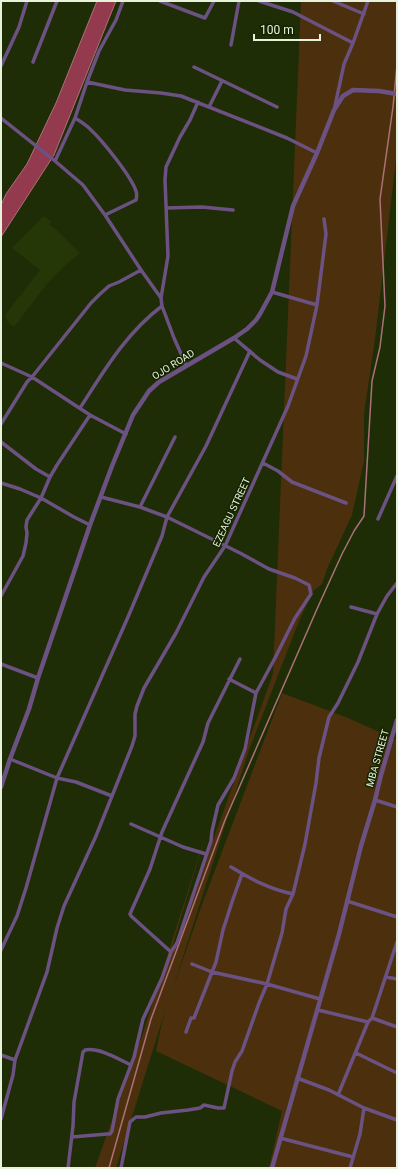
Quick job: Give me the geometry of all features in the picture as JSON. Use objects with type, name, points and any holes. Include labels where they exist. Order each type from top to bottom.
[{"type":"street","points":[[1,66],[19,26],[27,1]]},
{"type":"street","points":[[33,62],[57,1]]},
{"type":"street","points":[[55,161],[75,118],[99,51],[116,20],[124,1]]},
{"type":"street","points":[[160,1],[206,18],[214,1]]},
{"type":"street","points":[[231,45],[239,1]]},
{"type":"street","points":[[259,1],[293,12],[354,43]]},
{"type":"street","points":[[333,1],[364,14]]},
{"type":"street","points":[[334,110],[344,64],[354,43],[368,1]]},
{"type":"street","points":[[194,67],[277,107]]},
{"type":"street","points":[[209,107],[222,80]]},
{"type":"street","points":[[87,82],[125,90],[181,96],[287,138],[317,153]]},
{"type":"street","name":"OJO ROAD","points":[[1,787],[29,709],[38,678],[90,525],[133,415],[149,391],[159,382],[234,338],[256,320],[272,292],[293,206],[317,153],[334,110],[343,96],[353,90],[379,91],[397,94]]},
{"type":"street","points":[[186,365],[162,306],[161,298],[168,256],[165,180],[166,167],[198,102]]},
{"type":"street","points":[[1,118],[83,185],[161,298]]},
{"type":"street","points":[[75,118],[90,128],[130,179],[136,190],[136,200],[105,215]]},
{"type":"street","points":[[166,208],[233,210]]},
{"type":"street","name":"EZEAGU STREET","points":[[1,1119],[13,1075],[15,1060],[47,972],[57,928],[64,906],[123,772],[135,736],[135,714],[144,688],[176,633],[204,577],[226,546],[288,406],[306,356],[317,305],[326,234],[324,219]]},
{"type":"street","points":[[1,424],[27,382],[100,294],[108,286],[141,270]]},
{"type":"street","points":[[272,292],[317,305]]},
{"type":"street","points":[[80,408],[109,363],[124,343],[150,315],[162,306]]},
{"type":"street","points":[[234,338],[260,360],[278,372],[297,379]]},
{"type":"street","points":[[1,950],[17,916],[57,778],[128,617],[162,536],[167,517],[201,456],[250,351]]},
{"type":"street","points":[[1,363],[32,377],[90,415],[126,434]]},
{"type":"street","points":[[1,596],[22,556],[26,543],[27,520],[41,498],[50,477],[90,415]]},
{"type":"street","points":[[140,507],[175,437]]},
{"type":"street","points":[[1,442],[36,469],[50,477]]},
{"type":"street","points":[[263,463],[278,471],[292,482],[346,503]]},
{"type":"street","points":[[378,519],[397,476]]},
{"type":"street","points":[[1,483],[41,498],[90,525]]},
{"type":"street","points":[[72,1137],[110,1134],[112,1131],[118,1099],[139,1041],[143,1019],[162,978],[171,952],[177,943],[211,841],[218,805],[234,778],[245,749],[256,693],[295,618],[311,594],[309,585],[295,578],[269,569],[167,517],[140,507],[101,497]]},
{"type":"street","points":[[121,1168],[130,1122],[136,1117],[200,1108],[204,1105],[224,1108],[232,1071],[242,1051],[258,1003],[267,984],[282,934],[286,909],[293,894],[305,844],[319,758],[329,717],[338,703],[358,662],[377,614],[397,583]]},
{"type":"street","points":[[351,607],[377,614]]},
{"type":"street","points":[[171,952],[130,914],[150,869],[162,832],[203,742],[208,723],[240,659]]},
{"type":"street","points":[[1,664],[38,678]]},
{"type":"street","points":[[229,680],[256,693]]},
{"type":"street","name":"MBA STREET","points":[[272,1168],[318,1010],[361,846],[397,720]]},
{"type":"street","points":[[10,759],[57,778],[76,782],[112,796]]},
{"type":"street","points":[[375,800],[397,807]]},
{"type":"street","points":[[131,824],[183,847],[206,854]]},
{"type":"street","points":[[231,867],[256,882],[279,891],[293,894]]},
{"type":"street","points":[[186,1032],[191,1018],[194,1018],[216,962],[228,913],[242,874]]},
{"type":"street","points":[[347,901],[396,917],[397,911]]},
{"type":"street","points":[[338,1095],[368,1022],[372,1018],[397,942]]},
{"type":"street","points":[[192,964],[212,972],[267,984],[320,999]]},
{"type":"street","points":[[386,977],[397,979]]},
{"type":"street","points":[[318,1010],[368,1022]]},
{"type":"street","points":[[372,1018],[397,1027]]},
{"type":"street","points":[[68,1168],[74,1102],[82,1057],[85,1050],[108,1054],[131,1065]]},
{"type":"street","points":[[356,1053],[397,1073]]},
{"type":"street","points":[[1,1054],[15,1060]]},
{"type":"street","points":[[297,1078],[329,1090],[364,1108],[397,1120]]},
{"type":"street","points":[[350,1168],[360,1134],[364,1108]]},
{"type":"street","points":[[280,1138],[353,1158]]},
{"type":"shaded area","points":[[97,1],[116,1],[54,155],[1,237],[1,205],[6,194],[27,164],[56,103]]},
{"type":"shaded area","points":[[301,1],[397,1],[397,151],[375,339],[364,414],[364,461],[352,515],[327,569],[322,584],[313,591],[299,621],[249,750],[172,991],[200,910],[282,693],[348,718],[397,740],[397,1168],[269,1168],[282,1111],[156,1051],[166,1008],[116,1168],[95,1168],[143,1033],[208,827],[161,984],[273,674]]},
{"type":"shaded area","points":[[44,216],[52,222],[49,224],[80,253],[62,268],[47,284],[14,327],[7,321],[5,315],[40,270],[12,248]]},
{"type":"waterway","points":[[109,1168],[151,1019],[225,820],[342,554],[364,516],[372,381],[380,347],[385,306],[380,199],[393,107],[397,65]]}]
